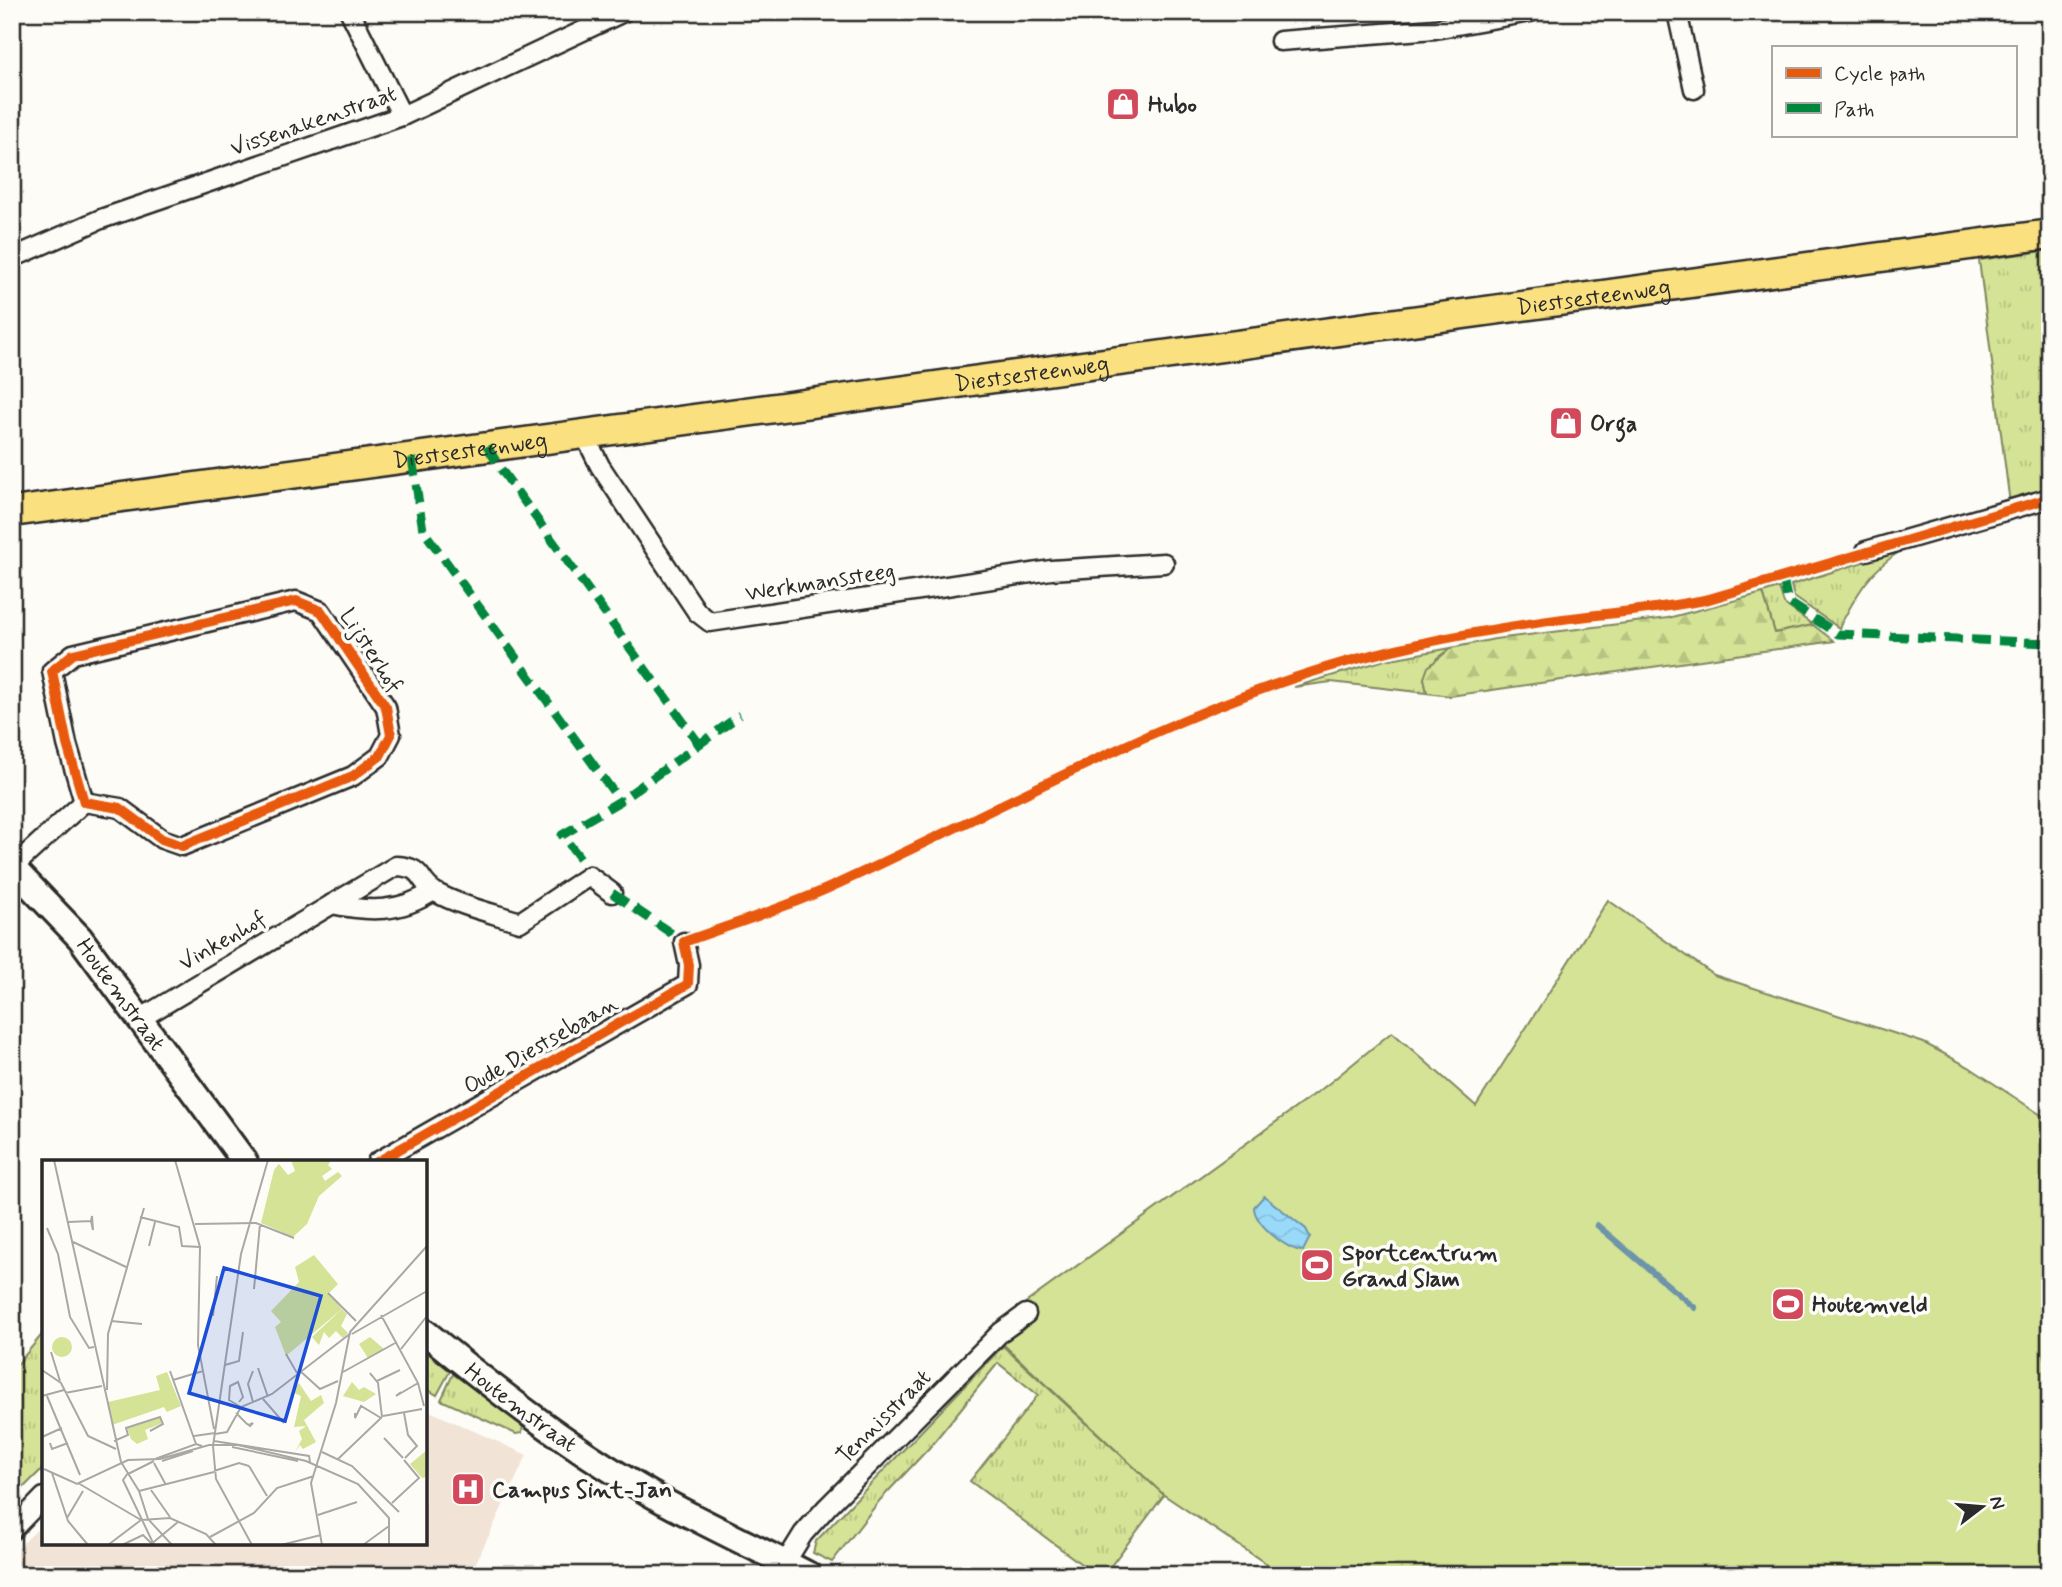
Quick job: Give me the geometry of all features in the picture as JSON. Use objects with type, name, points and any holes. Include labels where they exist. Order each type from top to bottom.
[{"type":"main road","name":"Diestsesteenweg","points":[[12,512],[2050,234]]},
{"type":"street","points":[[350,12],[402,116]]},
{"type":"street","name":"Vissenakenstraat","points":[[12,258],[101,219],[402,116],[623,12]]},
{"type":"street","points":[[1280,41],[1434,29],[1530,12]]},
{"type":"street","points":[[1677,12],[1694,89]]},
{"type":"street","name":"Werkmanssteeg","points":[[584,433],[600,466],[697,612],[710,622],[1051,570],[1164,563]]},
{"type":"street","points":[[1866,551],[2050,498]]},
{"type":"street","name":"Lijsterhof","points":[[296,601],[321,611],[386,707],[391,735],[380,756],[354,776],[182,846],[162,839],[120,808],[84,802],[67,744],[52,671],[73,654],[296,601]]},
{"type":"street","points":[[13,867],[84,802]]},
{"type":"street","name":"Vinkenhof","points":[[138,1020],[396,866],[409,866],[421,873],[433,891],[520,922],[589,876],[612,893]]},
{"type":"street","name":"Houtemstraat","points":[[13,867],[80,938],[242,1160]]},
{"type":"street","points":[[332,904],[363,911],[403,907],[433,891]]},
{"type":"street","name":"Oude Diestsebaan","points":[[380,1160],[688,984],[689,965],[684,942]]},
{"type":"street","name":"Tennisstraat","points":[[785,1563],[803,1534],[827,1507],[1001,1332],[1026,1314]]},
{"type":"street","name":"Houtemstraat","points":[[427,1334],[541,1422],[620,1474],[664,1501],[809,1575]]},
{"type":"street","points":[[12,1530],[42,1499]]},
{"type":"shaded area","name":"Campus Sint-Jan","points":[[427,1410],[527,1455],[470,1575],[12,1575],[12,1554],[42,1525],[42,1545],[427,1545]]},
{"type":"green space","points":[[2050,250],[2050,492],[2010,504],[1979,260]]},
{"type":"green space","points":[[1904,549],[1873,574],[1839,628],[1794,597],[1791,585]]},
{"type":"green space","points":[[1779,588],[1784,604],[1813,625],[1775,633],[1763,593]]},
{"type":"green space","points":[[1763,593],[1775,633],[1813,625],[1834,641],[1450,696],[1427,693],[1424,678],[1428,667],[1451,648],[1495,639],[1668,618]]},
{"type":"green space","points":[[1451,648],[1437,658],[1424,678],[1427,693],[1331,682],[1294,687],[1385,660]]},
{"type":"green space","name":"Houtemveld","points":[[1608,900],[1714,975],[1924,1043],[1969,1067],[2050,1121],[2050,1575],[1283,1575],[1164,1495],[988,1330],[1327,1085],[1392,1032],[1476,1106]]},
{"type":"green space","points":[[42,1334],[42,1469],[12,1499],[12,1371]]},
{"type":"green space","points":[[1003,1346],[1164,1495],[1104,1575],[1096,1575],[970,1481],[1038,1395],[998,1363],[929,1448],[880,1500],[832,1562],[813,1553],[816,1541]]},
{"type":"green space","points":[[427,1353],[450,1371],[437,1395],[427,1389]]},
{"type":"green space","points":[[453,1374],[523,1424],[522,1433],[516,1434],[441,1400]]},
{"type":"water","points":[[1264,1196],[1306,1229],[1310,1237],[1303,1251],[1280,1241],[1259,1221],[1254,1207]]},
{"type":"waterway","points":[[1597,1225],[1695,1308]]},
{"type":"marked path","points":[[487,446],[500,468],[700,745]]},
{"type":"marked path","points":[[412,458],[423,530],[620,801]]},
{"type":"marked path","points":[[1783,579],[1788,602],[1838,634],[2050,643]]},
{"type":"marked path","points":[[580,858],[562,835],[620,801],[740,715]]},
{"type":"marked path","points":[[612,893],[684,942],[690,940]]},
{"type":"cycle path","points":[[380,1160],[688,984],[689,965],[684,942],[778,909],[833,886],[1074,770],[1198,714],[1322,669],[1381,653],[1502,628],[1709,599],[2050,498]]},
{"type":"cycle path","points":[[296,601],[321,611],[386,707],[391,735],[380,756],[353,776],[182,846],[162,839],[120,808],[84,802],[67,744],[52,671],[73,654],[296,601]]},
{"type":"place","name":"Hubo","points":[[1123,104]]},
{"type":"place","name":"Orga","points":[[1566,423]]},
{"type":"place","name":"Sportcentrum Grand Slam","points":[[1317,1265]]},
{"type":"place","name":"Houtemveld","points":[[1788,1304]]},
{"type":"place","name":"Campus Sint-Jan","points":[[468,1489]]}]
